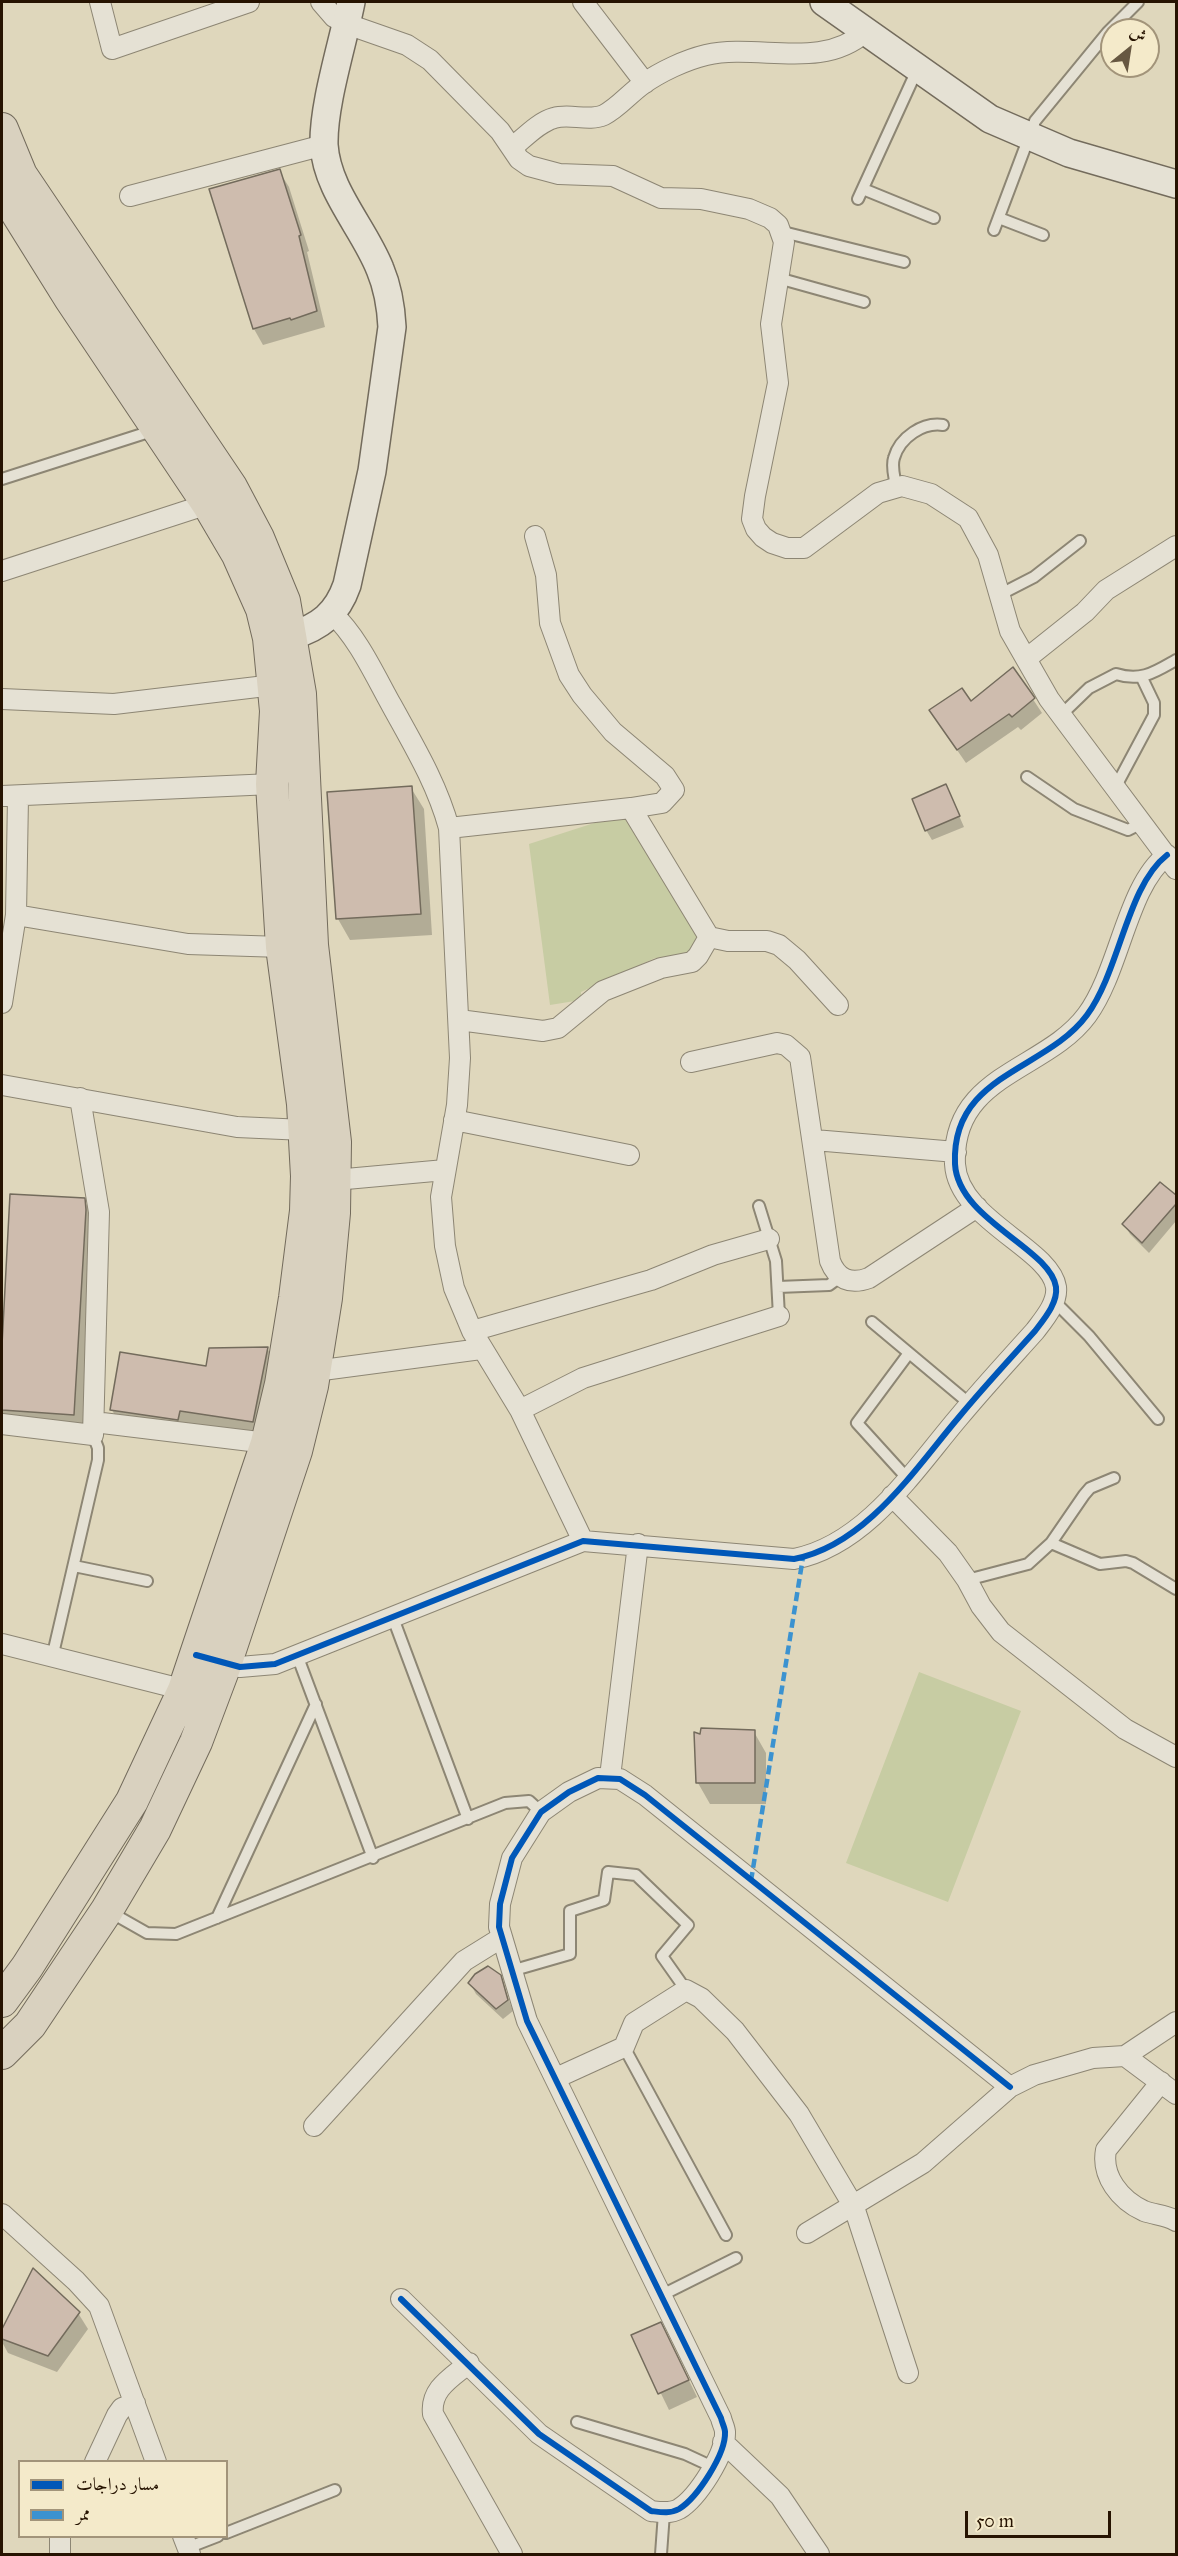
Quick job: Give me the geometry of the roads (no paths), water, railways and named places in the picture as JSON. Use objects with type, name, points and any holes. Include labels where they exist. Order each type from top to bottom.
[{"type":"main road","points":[[824,2],[917,70],[990,119],[1069,153],[1176,184]]},
{"type":"main road","points":[[291,636],[314,628],[332,613],[347,585],[365,508],[392,316],[381,270],[335,183],[324,145],[335,74],[349,13]]},
{"type":"main road","points":[[2,129],[21,175],[231,488],[275,574],[291,636],[300,694],[312,945],[333,1107],[335,1180],[326,1298],[315,1371],[296,1451],[214,1696],[178,1782],[155,1829],[107,1910],[30,2025],[2,2053]]},
{"type":"main road","points":[[2,189],[208,504],[238,555],[262,609],[269,638],[276,711],[272,784],[282,947],[305,1130],[306,1211],[281,1384],[267,1443],[184,1690],[132,1801],[34,1957],[2,2001]]},
{"type":"street","points":[[100,2],[112,49],[249,2]]},
{"type":"street","points":[[196,1655],[225,1665],[275,1664],[583,1541],[794,1559],[808,1557],[850,1533],[892,1496],[1035,1331],[1054,1301],[1056,1288],[1051,1273],[977,1207],[960,1184],[955,1166],[958,1132],[966,1115],[980,1096],[1008,1072],[1073,1030],[1086,1016],[1108,980],[1149,872],[1173,857],[1142,823],[1060,716],[1010,631],[988,555],[968,518],[944,501],[916,488],[896,487],[878,493],[804,548],[787,548],[772,543],[756,529],[752,519],[754,496],[778,383],[771,324],[783,232],[770,219],[749,209],[701,199],[661,198],[613,176],[542,171],[529,166],[519,159],[513,147],[424,56],[349,13],[334,17],[321,2]]},
{"type":"street","points":[[583,2],[645,83]]},
{"type":"street","points":[[513,147],[554,118],[591,118],[604,115],[645,83],[694,58],[742,51],[788,53],[833,51],[855,41],[864,32]]},
{"type":"street","points":[[130,196],[324,145]]},
{"type":"street","points":[[2,571],[208,504]]},
{"type":"street","points":[[449,828],[632,808],[662,802],[674,790],[672,783],[613,732],[569,675],[550,623],[546,575],[535,536]]},
{"type":"street","points":[[1026,659],[1079,617],[1106,590],[1176,546]]},
{"type":"street","points":[[332,613],[360,648],[419,755],[442,801],[449,828],[459,1020],[459,1083],[441,1197],[445,1246],[454,1288],[476,1340],[520,1410],[583,1541]]},
{"type":"street","points":[[2,699],[114,704],[274,685]]},
{"type":"street","points":[[2,1003],[16,915],[10,796],[272,784]]},
{"type":"street","points":[[632,808],[709,937],[728,941],[767,941],[779,945],[797,960],[838,1005]]},
{"type":"street","points":[[16,915],[188,944],[282,947]]},
{"type":"street","points":[[459,1020],[543,1031],[558,1028],[603,991],[661,968],[692,962],[699,956],[709,937]]},
{"type":"street","points":[[691,1062],[777,1043],[786,1045],[800,1057],[830,1261],[840,1277],[860,1281],[869,1278],[977,1207]]},
{"type":"street","points":[[2,1085],[237,1127],[305,1130]]},
{"type":"street","points":[[80,1098],[98,1192],[99,1212],[93,1429]]},
{"type":"street","points":[[454,1120],[629,1155]]},
{"type":"street","points":[[814,1140],[956,1152]]},
{"type":"street","points":[[335,1180],[445,1170]]},
{"type":"street","points":[[315,1371],[476,1340],[651,1280],[713,1255],[769,1239]]},
{"type":"street","points":[[520,1410],[583,1378],[778,1316]]},
{"type":"street","points":[[2,1424],[267,1443]]},
{"type":"street","points":[[892,1496],[948,1553],[991,1621],[1021,1649],[1125,1730],[1176,1757]]},
{"type":"street","points":[[610,1777],[638,1544]]},
{"type":"street","points":[[2,1644],[214,1696]]},
{"type":"street","points":[[400,2299],[469,2363],[510,2408],[566,2455],[651,2511],[664,2513],[678,2510],[696,2492],[713,2467],[725,2432],[721,2418],[527,2021],[501,1938],[500,1904],[512,1858],[541,1812],[588,1782],[610,1777],[620,1779],[645,1795],[1010,2087]]},
{"type":"street","points":[[314,2126],[464,1961],[501,1938]]},
{"type":"street","points":[[556,2078],[624,2047],[634,2023],[686,1990],[701,1998],[735,2031],[799,2114],[854,2207],[908,2373]]},
{"type":"street","points":[[807,2233],[854,2207],[923,2163],[1010,2087],[1034,2075],[1093,2058],[1125,2056],[1176,2022]]},
{"type":"street","points":[[1125,2056],[1169,2088],[1106,2150],[1104,2161],[1107,2176],[1132,2203],[1144,2211],[1176,2221]]},
{"type":"street","points":[[2,2214],[76,2281],[99,2306],[155,2460]]},
{"type":"street","points":[[469,2363],[435,2393],[431,2403],[433,2414],[512,2554]]},
{"type":"street","points":[[96,2460],[117,2415],[122,2408],[135,2403]]},
{"type":"street","points":[[723,2442],[780,2496],[819,2554]]},
{"type":"street","points":[[60,2538],[60,2554]]},
{"type":"lane","points":[[994,230],[1028,137],[1041,112],[1118,21],[1138,2]]},
{"type":"lane","points":[[917,70],[861,194],[934,218]]},
{"type":"lane","points":[[999,218],[1043,234]]},
{"type":"lane","points":[[783,232],[904,262]]},
{"type":"lane","points":[[778,278],[864,302]]},
{"type":"lane","points":[[896,487],[894,457],[904,441],[925,425],[943,425]]},
{"type":"lane","points":[[2,479],[158,429]]},
{"type":"lane","points":[[999,595],[1034,577],[1080,541]]},
{"type":"lane","points":[[1060,716],[1089,688],[1116,674],[1134,679],[1142,678],[1176,660]]},
{"type":"lane","points":[[1116,788],[1154,715],[1154,704],[1142,678]]},
{"type":"lane","points":[[1027,777],[1074,809],[1091,817],[1128,830],[1142,823]]},
{"type":"lane","points":[[759,1206],[776,1260],[778,1316]]},
{"type":"lane","points":[[778,1287],[830,1285],[840,1277]]},
{"type":"lane","points":[[1054,1301],[1089,1336],[1158,1419]]},
{"type":"lane","points":[[872,1323],[970,1404]]},
{"type":"lane","points":[[907,1478],[857,1423],[909,1353]]},
{"type":"lane","points":[[52,1658],[98,1460],[98,1448],[93,1429]]},
{"type":"lane","points":[[967,1580],[1028,1564],[1051,1543],[1090,1488],[1114,1478]]},
{"type":"lane","points":[[1051,1543],[1100,1564],[1126,1561],[1133,1563],[1176,1589]]},
{"type":"lane","points":[[74,1566],[147,1581]]},
{"type":"lane","points":[[393,1618],[468,1819]]},
{"type":"lane","points":[[297,1655],[373,1858]]},
{"type":"lane","points":[[217,1918],[316,1704]]},
{"type":"lane","points":[[107,1910],[133,1927],[161,1935],[176,1934],[518,1801],[529,1801],[541,1812]]},
{"type":"lane","points":[[511,1971],[570,1954],[570,1911],[604,1900],[608,1872],[636,1875],[688,1925],[662,1956],[686,1990]]},
{"type":"lane","points":[[624,2047],[726,2235]]},
{"type":"lane","points":[[662,2295],[736,2258]]},
{"type":"lane","points":[[577,2422],[686,2454],[713,2467]]},
{"type":"lane","points":[[228,2532],[335,2490]]},
{"type":"lane","points":[[661,2554],[664,2513]]},
{"type":"lane","points":[[187,2546],[212,2538]]}]
